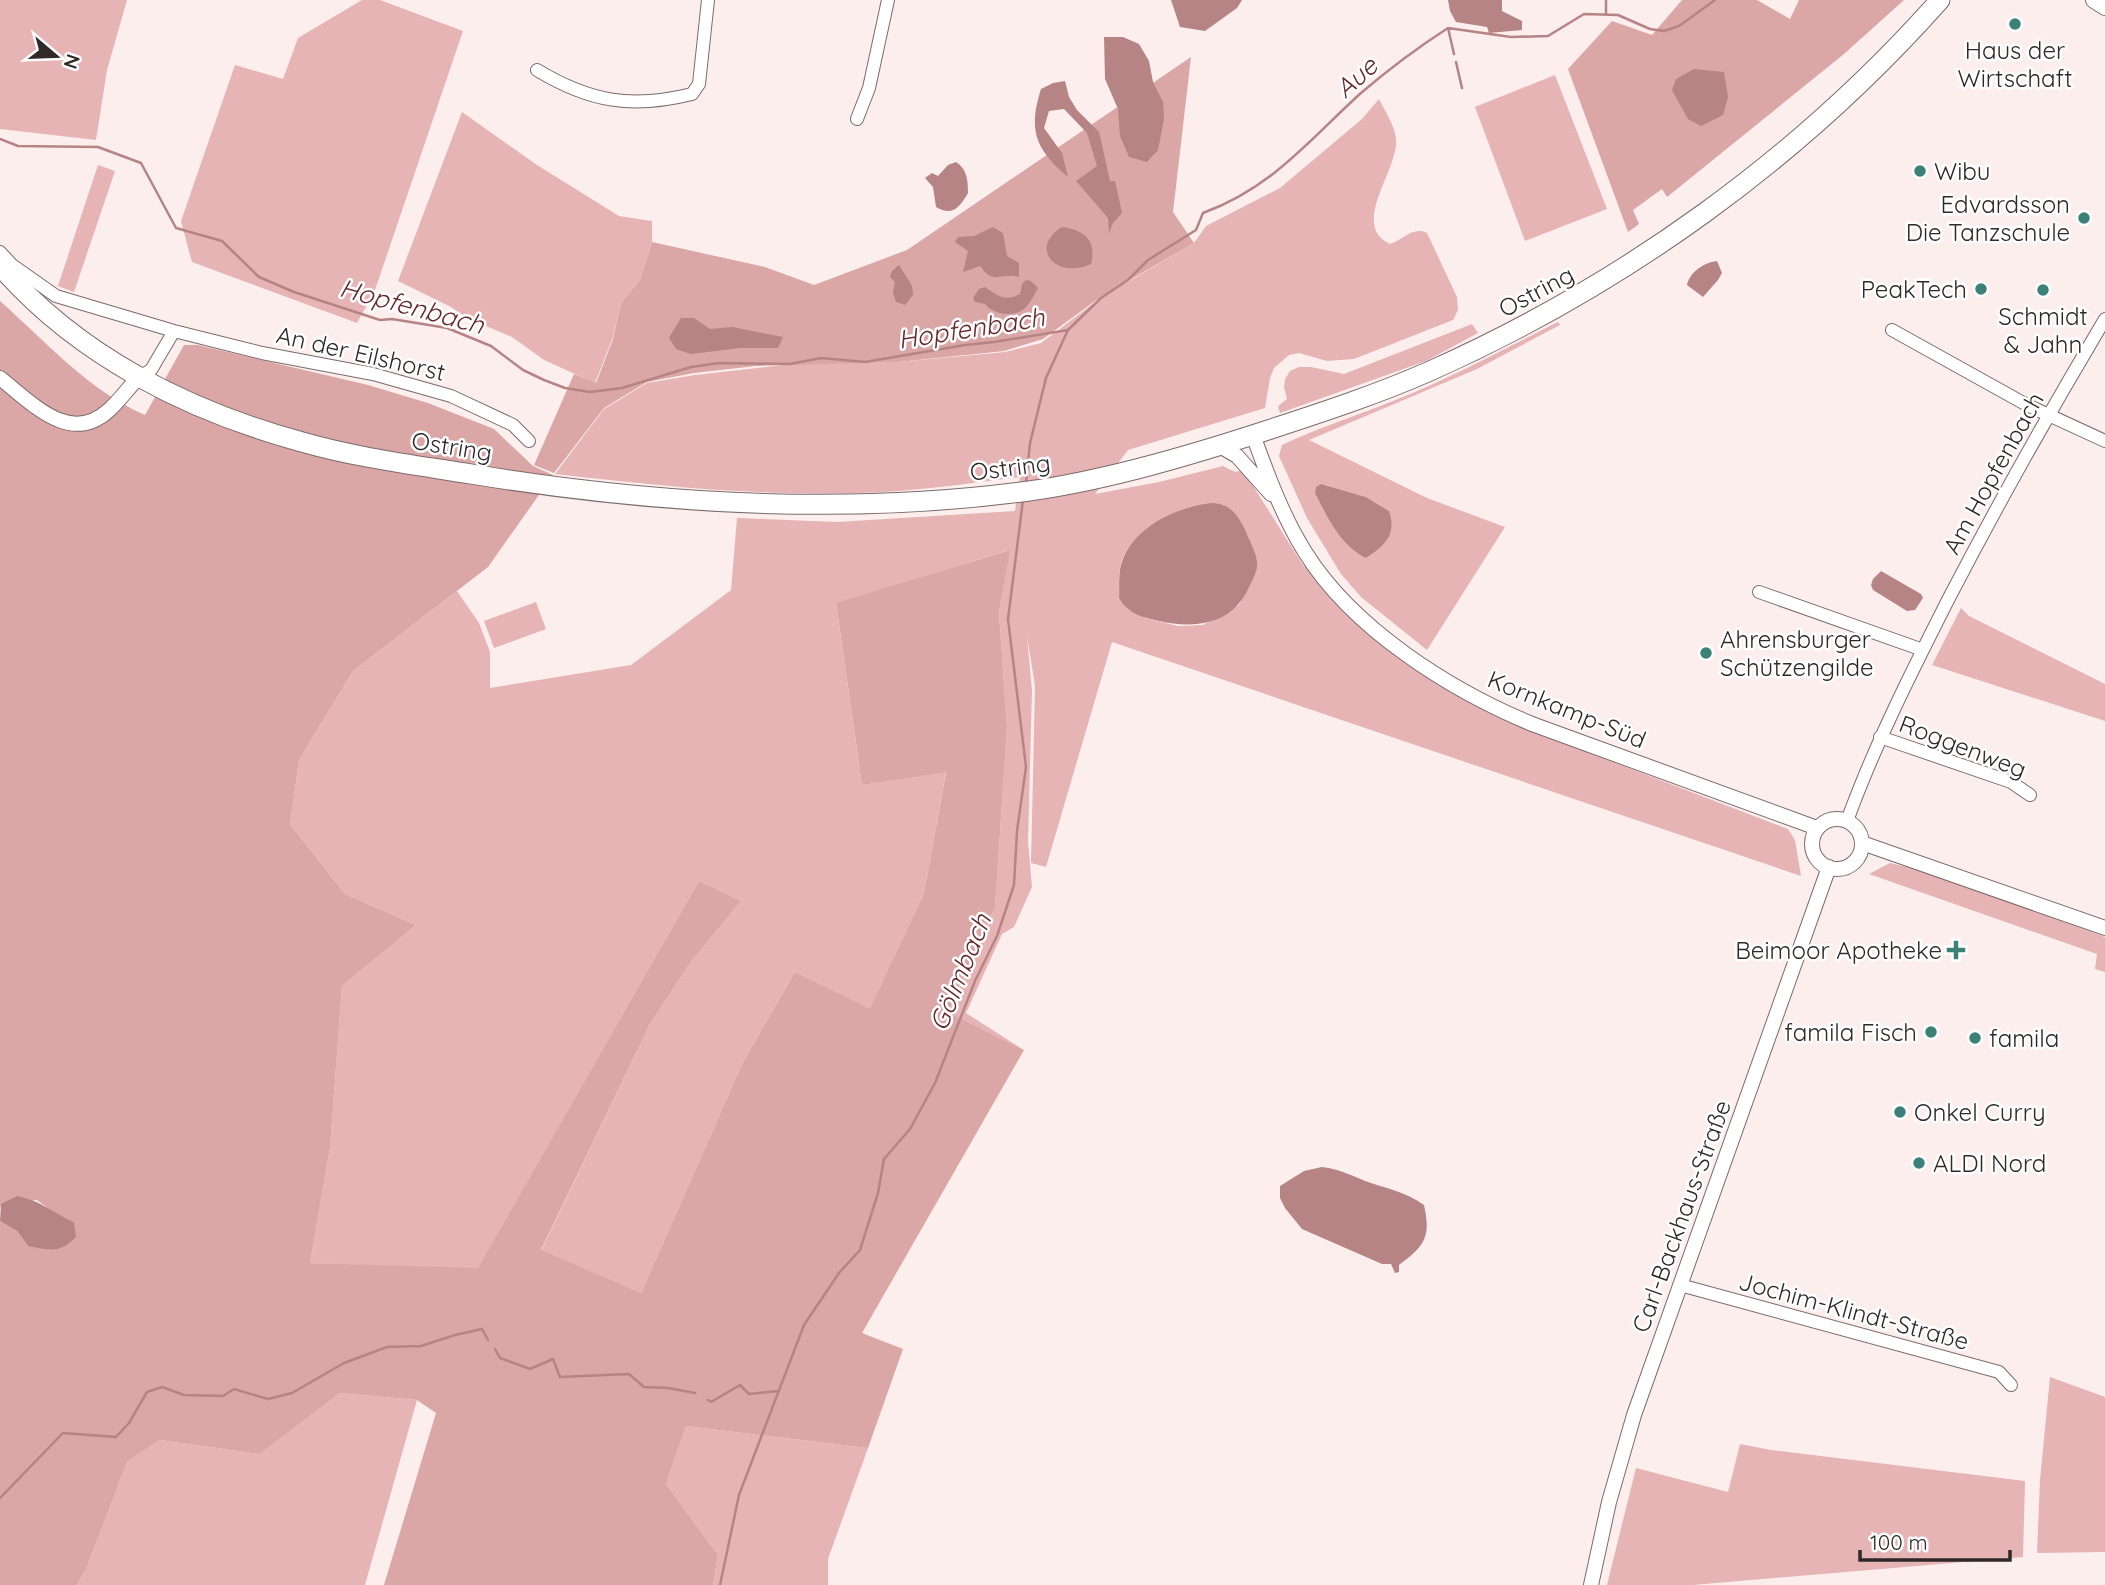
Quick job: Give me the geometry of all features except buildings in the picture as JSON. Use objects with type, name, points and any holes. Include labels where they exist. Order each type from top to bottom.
[{"type":"main road","name":"Ostring","points":[[0,266],[24,294],[64,328],[139,377],[213,412],[302,442],[370,458],[562,488],[773,505],[870,504],[1030,491],[1088,480],[1253,435],[1430,371],[1521,327],[1628,267],[1728,196],[1805,133],[1894,49],[1940,0]]},
{"type":"main road","points":[[2094,0],[2105,7]]},
{"type":"street","points":[[537,71],[578,92],[614,101],[652,101],[692,94],[699,84],[708,0]]},
{"type":"street","points":[[857,119],[869,89],[888,0]]},
{"type":"street","name":"An der Eilshorst","points":[[0,252],[12,265],[56,296],[174,331],[262,353],[373,374],[451,396],[513,425],[529,441]]},
{"type":"street","name":"Am Hopfenbach","points":[[1847,821],[1880,737],[1923,650],[2048,415],[2105,319]]},
{"type":"street","points":[[1892,330],[1960,370],[2105,441]]},
{"type":"street","points":[[0,378],[36,408],[62,422],[83,425],[111,408],[139,377],[151,370],[174,331]]},
{"type":"street","points":[[1248,467],[1247,450],[1253,435]]},
{"type":"street","name":"Kornkamp-Süd","points":[[1253,435],[1278,504]]},
{"type":"street","name":"Kornkamp-Süd","points":[[1220,446],[1237,456],[1278,504],[1306,553],[1346,603],[1401,649],[1445,679],[1491,706],[1532,724],[1787,817],[1815,833]]},
{"type":"street","points":[[1759,592],[1923,650]]},
{"type":"street","name":"Roggenweg","points":[[1880,737],[2011,782],[2030,795]]},
{"type":"street","points":[[1834,819],[1847,821],[1856,828],[1861,848],[1851,864],[1836,869],[1822,864],[1814,853],[1815,833],[1834,819]]},
{"type":"street","points":[[1861,848],[1904,859],[2105,928]]},
{"type":"street","name":"Carl-Backhaus-Straße","points":[[1591,1585],[1602,1527],[1622,1452],[1829,867]]},
{"type":"street","name":"Jochim-Klindt-Straße","points":[[1680,1286],[1999,1372],[2011,1385]]},
{"type":"shaded area","points":[[0,0],[127,0],[107,70],[96,140],[0,129]]},
{"type":"shaded area","points":[[362,0],[380,0],[463,31],[375,290],[357,323],[192,262],[181,221],[235,65],[283,79],[298,38]]},
{"type":"shaded area","points":[[1171,0],[1242,0],[1237,8],[1205,31],[1180,27]]},
{"type":"shaded area","points":[[1448,0],[1502,0],[1502,11],[1522,21],[1522,30],[1489,33],[1487,27],[1456,22]]},
{"type":"shaded area","points":[[1682,0],[1757,0],[1790,19],[1799,0],[1904,0],[1844,54],[1667,197],[1662,189],[1633,210],[1639,224],[1628,232],[1568,69],[1612,21],[1652,35]]},
{"type":"shaded area","points":[[1104,37],[1123,37],[1139,44],[1149,61],[1153,82],[1163,102],[1164,119],[1158,150],[1147,162],[1129,157],[1120,136],[1118,109],[1105,79]]},
{"type":"shaded area","points":[[1191,57],[1173,212],[1194,243],[1102,296],[1043,339],[1004,351],[898,362],[756,366],[647,382],[604,408],[554,473],[534,465],[574,374],[596,383],[613,339],[621,303],[640,280],[652,242],[765,267],[814,285],[907,250]]},
{"type":"shaded area","points":[[1694,69],[1724,72],[1728,97],[1723,115],[1701,126],[1688,119],[1672,90],[1676,79]]},
{"type":"shaded area","points":[[1555,75],[1607,209],[1525,241],[1475,107]]},
{"type":"shaded area","points":[[1065,81],[1069,97],[1077,110],[1099,132],[1110,181],[1115,181],[1122,213],[1109,233],[1108,218],[1076,181],[1097,166],[1087,133],[1064,109],[1049,111],[1044,128],[1062,153],[1068,177],[1048,157],[1037,138],[1035,116],[1041,89]]},
{"type":"shaded area","points":[[1379,99],[1392,124],[1396,139],[1391,166],[1375,211],[1374,224],[1379,235],[1390,244],[1413,232],[1427,233],[1457,297],[1458,310],[1453,320],[1354,359],[1327,361],[1299,353],[1289,355],[1274,368],[1265,408],[1128,450],[1095,494],[1223,466],[1235,472],[1243,470],[1301,562],[1340,607],[1497,715],[1788,829],[1795,840],[1801,876],[1112,642],[1046,867],[1031,863],[1035,686],[1027,636],[1032,691],[1028,842],[1032,887],[1014,927],[1002,934],[966,1013],[1024,1050],[948,1012],[995,907],[1007,728],[999,612],[1009,550],[836,604],[862,785],[946,771],[924,893],[870,1010],[795,972],[743,1062],[641,1293],[541,1251],[650,1024],[690,963],[741,901],[699,881],[478,1269],[310,1263],[330,1148],[342,986],[416,925],[345,894],[290,824],[299,760],[353,671],[457,591],[479,623],[490,652],[490,688],[631,665],[731,590],[737,518],[837,522],[1015,511],[1020,477],[898,491],[812,494],[683,487],[555,474],[604,409],[647,383],[792,364],[898,362],[1005,352],[1041,343],[1102,297],[1194,243],[1206,226],[1280,188],[1362,119]],"holes":[[[1200,505],[1240,521],[1255,552],[1254,576],[1239,605],[1203,625],[1178,626],[1145,618],[1119,579],[1122,560],[1135,540],[1154,525]]]},
{"type":"shaded area","points":[[462,112],[537,165],[619,216],[652,221],[652,242],[640,280],[621,303],[613,337],[595,383],[544,360],[512,337],[467,318],[451,307],[398,281]]},
{"type":"shaded area","points":[[956,162],[966,175],[968,193],[955,209],[942,210],[936,207],[933,187],[925,178],[932,173],[938,176],[948,165]]},
{"type":"shaded area","points":[[98,165],[115,171],[74,292],[58,286]]},
{"type":"shaded area","points":[[993,227],[1003,233],[1007,256],[1019,263],[1019,277],[993,277],[980,266],[963,272],[968,251],[955,242],[958,237],[974,236]]},
{"type":"shaded area","points":[[1062,227],[1077,231],[1087,238],[1092,249],[1091,264],[1067,268],[1057,265],[1051,259],[1047,244],[1052,235]]},
{"type":"shaded area","points":[[1717,261],[1722,273],[1703,297],[1687,285],[1698,269]]},
{"type":"shaded area","points":[[899,265],[912,286],[913,295],[905,305],[896,302],[893,292],[895,282],[890,277]]},
{"type":"shaded area","points":[[1026,280],[1038,288],[1028,305],[1019,312],[998,312],[985,304],[975,302],[973,298],[979,289],[985,287],[1002,297],[1010,298],[1020,294],[1022,284]]},
{"type":"shaded area","points":[[0,301],[86,379],[145,415],[184,345],[198,345],[368,385],[428,403],[494,429],[533,466],[553,475],[488,567],[353,671],[299,760],[290,824],[345,894],[416,925],[342,986],[330,1148],[310,1263],[478,1268],[699,881],[741,901],[690,963],[650,1024],[541,1250],[641,1293],[743,1062],[795,972],[870,1009],[924,893],[946,772],[862,785],[836,603],[1010,550],[999,612],[1007,728],[995,907],[948,1012],[1024,1050],[862,1333],[903,1349],[868,1448],[686,1426],[666,1484],[718,1555],[713,1585],[384,1585],[436,1413],[417,1400],[340,1393],[260,1454],[160,1440],[127,1462],[87,1567],[77,1585],[0,1585],[0,1221],[17,1231],[28,1246],[74,1222],[54,1213],[37,1200],[1,1204],[0,1209]]},
{"type":"shaded area","points":[[681,318],[694,318],[710,329],[732,327],[783,337],[778,348],[740,348],[691,354],[676,349],[669,338]]},
{"type":"shaded area","points":[[1558,322],[1560,325],[1477,369],[1309,440],[1427,498],[1505,527],[1427,650],[1361,597],[1341,574],[1307,518],[1279,456],[1282,445],[1414,392]],"holes":[[[1321,484],[1366,497],[1389,511],[1387,539],[1366,558]]]},
{"type":"shaded area","points":[[1472,324],[1478,333],[1426,361],[1280,413],[1278,406],[1287,399],[1284,387],[1290,371],[1299,367],[1311,367],[1344,374]]},
{"type":"shaded area","points":[[1321,484],[1366,497],[1389,511],[1390,533],[1379,549],[1366,558],[1349,546],[1330,521],[1315,493],[1316,487]]},
{"type":"shaded area","points":[[1212,503],[1229,508],[1237,516],[1255,554],[1256,571],[1242,600],[1223,617],[1199,624],[1159,621],[1131,611],[1119,598],[1119,577],[1126,552],[1134,540],[1170,515]]},
{"type":"shaded area","points":[[1881,571],[1921,594],[1923,598],[1915,610],[1907,611],[1873,590],[1873,579]]},
{"type":"shaded area","points":[[536,602],[546,629],[494,648],[484,621]]},
{"type":"shaded area","points":[[1961,608],[1969,616],[2105,684],[2105,721],[1932,665]]},
{"type":"shaded area","points":[[1890,863],[1932,873],[2105,937],[2105,972],[2095,969],[2097,954],[1869,874]]},
{"type":"shaded area","points":[[1322,1167],[1341,1171],[1398,1192],[1424,1205],[1427,1225],[1424,1240],[1415,1252],[1399,1265],[1399,1272],[1395,1273],[1391,1264],[1382,1264],[1302,1229],[1285,1208],[1280,1198],[1280,1186],[1304,1171]]},
{"type":"shaded area","points":[[17,1196],[40,1204],[74,1222],[76,1237],[64,1246],[54,1249],[28,1246],[17,1231],[0,1221],[1,1204]]},
{"type":"shaded area","points":[[2050,1377],[2105,1397],[2105,1552],[2037,1553],[2040,1480]]},
{"type":"shaded area","points":[[340,1393],[417,1400],[365,1585],[77,1585],[87,1567],[127,1462],[160,1440],[260,1454]]},
{"type":"shaded area","points":[[686,1426],[868,1448],[828,1559],[828,1585],[713,1585],[718,1555],[666,1484]]},
{"type":"shaded area","points":[[1740,1444],[2025,1481],[2023,1557],[1693,1585],[1607,1585],[1636,1468],[1728,1492]]},
{"type":"waterway","points":[[1606,0],[1606,14]]},
{"type":"waterway","name":"Aue","points":[[1026,483],[1030,443],[1046,378],[1068,330],[1101,298],[1128,280],[1148,260],[1196,230],[1203,213],[1250,190],[1270,176],[1361,93],[1425,43],[1448,28],[1511,37],[1548,36],[1584,14],[1618,15],[1650,29],[1664,31],[1679,26],[1715,0]]},
{"type":"waterway","points":[[1448,28],[1454,54]]},
{"type":"waterway","points":[[1456,62],[1462,88]]},
{"type":"waterway","name":"Hopfenbach","points":[[0,139],[18,146],[98,147],[141,163],[176,228],[222,241],[259,277],[294,292],[380,320],[392,319],[447,328],[491,346],[523,370],[565,388],[590,392],[622,388],[691,367],[719,363],[790,364],[821,358],[865,362],[1068,330]]},
{"type":"waterway","name":"Gölmbach","points":[[720,1585],[739,1495],[804,1325],[839,1273],[860,1250],[878,1193],[884,1159],[910,1129],[935,1083],[975,981],[997,936],[1014,885],[1017,831],[1026,767],[1008,619],[1023,500]]},
{"type":"waterway","points":[[0,1498],[63,1433],[116,1437],[129,1423],[147,1392],[162,1387],[184,1395],[223,1396],[234,1389],[268,1399],[292,1393],[344,1363],[387,1347],[421,1346],[482,1329],[488,1340]]},
{"type":"waterway","points":[[495,1349],[500,1358],[530,1369],[553,1359],[560,1377],[629,1374],[644,1387],[695,1393]]},
{"type":"waterway","points":[[708,1400],[711,1402],[740,1385],[749,1394],[778,1391]]},
{"type":"place","name":"Haus der Wirtschaft","points":[[2015,24]]},
{"type":"place","name":"Wibu","points":[[1920,171]]},
{"type":"place","name":"Edvardsson Die Tanzschule","points":[[2084,218]]},
{"type":"place","name":"PeakTech","points":[[1981,289]]},
{"type":"place","name":"Schmidt & Jahn","points":[[2043,290]]},
{"type":"place","name":"Ahrensburger Schützengilde","points":[[1706,653]]},
{"type":"place","name":"Beimoor Apotheke","points":[[1956,950]]},
{"type":"place","name":"famila Fisch","points":[[1931,1032]]},
{"type":"place","name":"famila","points":[[1975,1038]]},
{"type":"place","name":"Onkel Curry","points":[[1900,1112]]},
{"type":"place","name":"ALDI Nord","points":[[1919,1163]]}]
